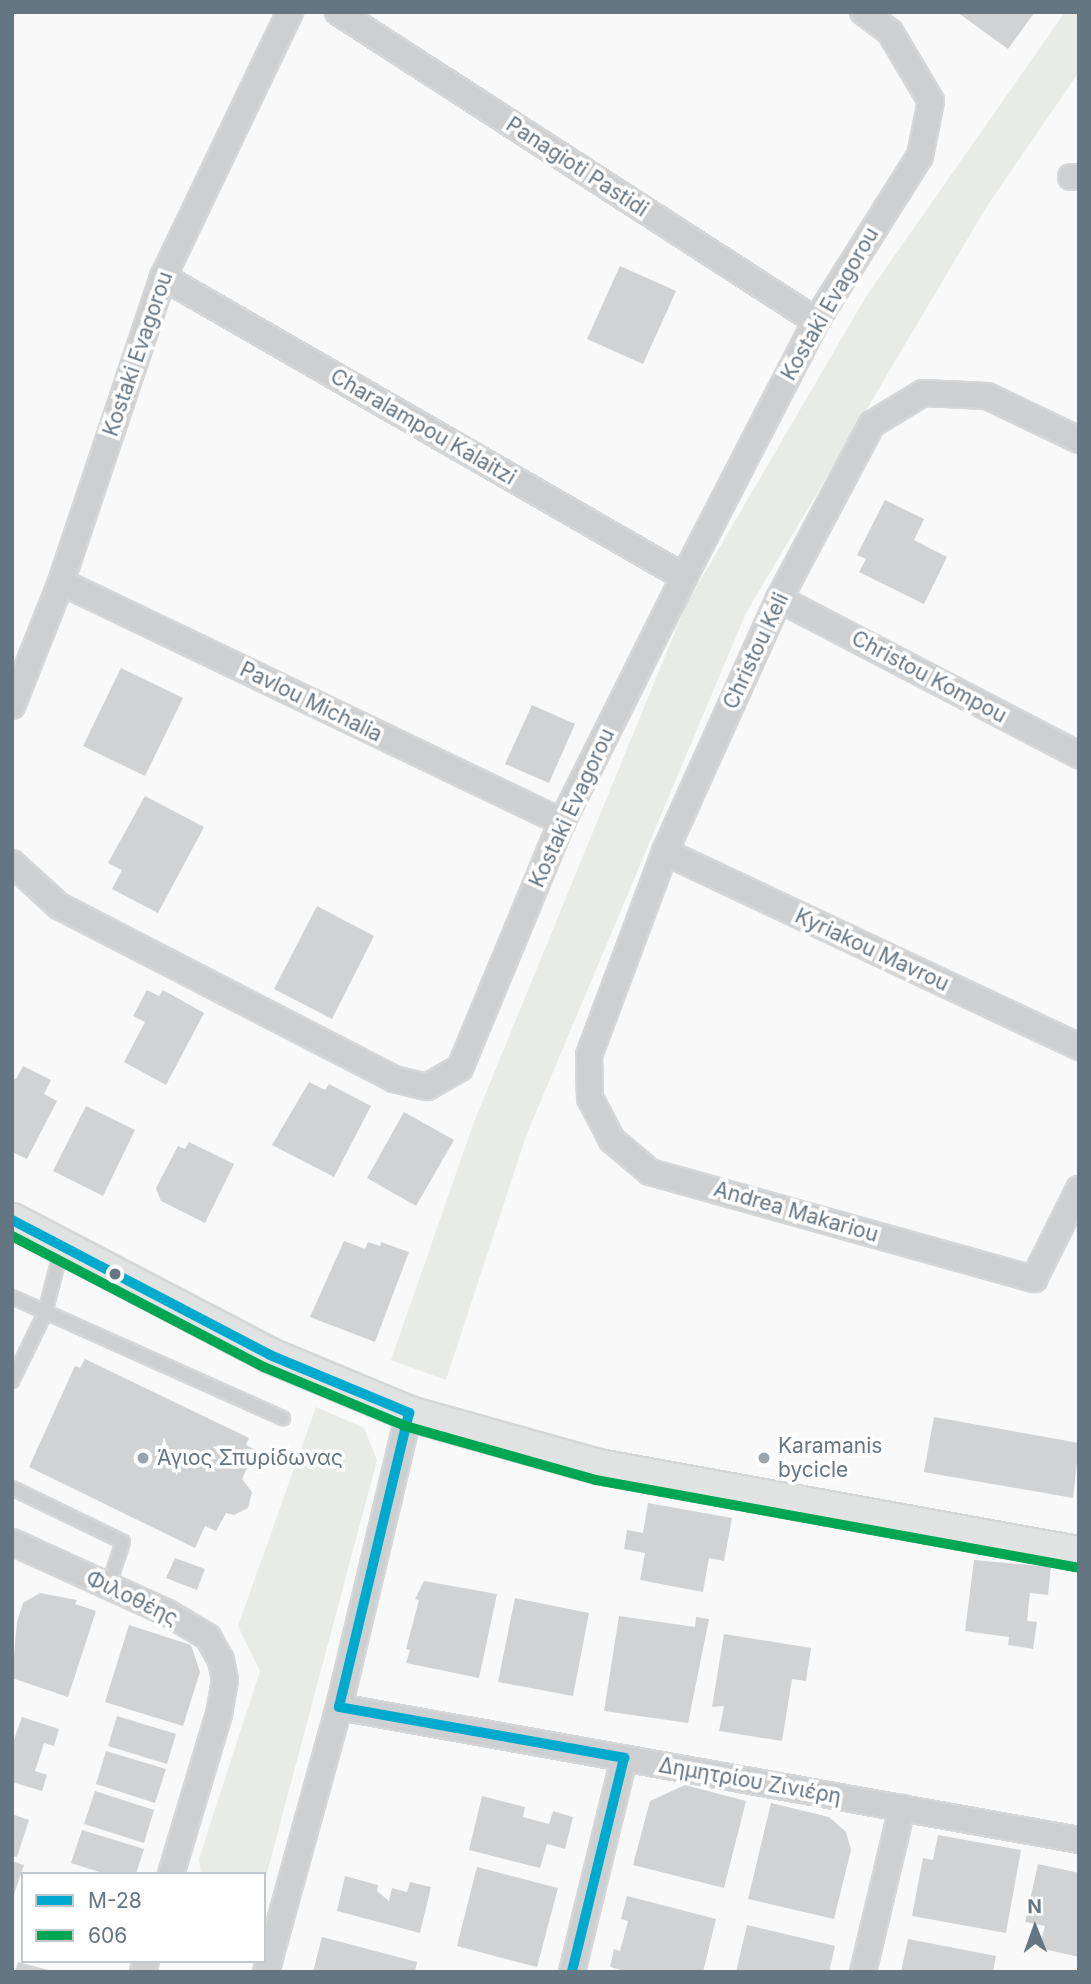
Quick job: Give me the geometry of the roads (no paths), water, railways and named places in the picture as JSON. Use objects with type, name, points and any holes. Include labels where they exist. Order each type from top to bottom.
[{"type":"street","name":"Kostaki Evagorou","points":[[12,706],[61,583],[163,277],[290,12]]},
{"type":"street","name":"Panagioti Pastidi","points":[[338,12],[816,321]]},
{"type":"street","name":"Kostaki Evagorou","points":[[12,863],[59,906],[394,1079],[427,1087],[460,1068],[562,822],[684,577],[816,321],[920,156],[931,101],[890,32],[863,12]]},
{"type":"street","name":"Charalampou Kalaitzi","points":[[163,277],[684,577]]},
{"type":"street","name":"Christou Keli","points":[[590,1098],[589,1055],[665,852],[779,599],[872,424],[923,393],[987,396],[1079,440]]},
{"type":"street","name":"Pavlou Michalia","points":[[61,583],[562,822]]},
{"type":"street","name":"Christou Kompou","points":[[779,599],[1079,755]]},
{"type":"street","name":"Kyriakou Mavrou","points":[[665,852],[1079,1047]]},
{"type":"street","name":"Andrea Makariou","points":[[590,1098],[612,1140],[650,1172],[1034,1279],[1079,1189]]},
{"type":"street","points":[[12,1220],[270,1355],[409,1413],[598,1466],[1079,1553]]},
{"type":"street","points":[[267,1960],[339,1707],[409,1413]]},
{"type":"street","name":"Φιλοθέης","points":[[12,1543],[108,1584],[208,1637],[221,1660],[225,1681],[219,1714],[172,1872]]},
{"type":"street","name":"Δημητρίου Ζινιέρη","points":[[339,1707],[1079,1840]]},
{"type":"street","points":[[572,1972],[624,1758]]},
{"type":"street","points":[[863,1972],[902,1808]]},
{"type":"lane","points":[[12,1381],[44,1313],[62,1247]]},
{"type":"lane","points":[[12,1297],[283,1418]]},
{"type":"lane","points":[[12,1488],[124,1542],[108,1584]]},
{"type":"place","name":"Άγιος Σπυρίδωνας","points":[[143,1458]]},
{"type":"place","name":"Karamanis bycicle","points":[[764,1458]]}]
